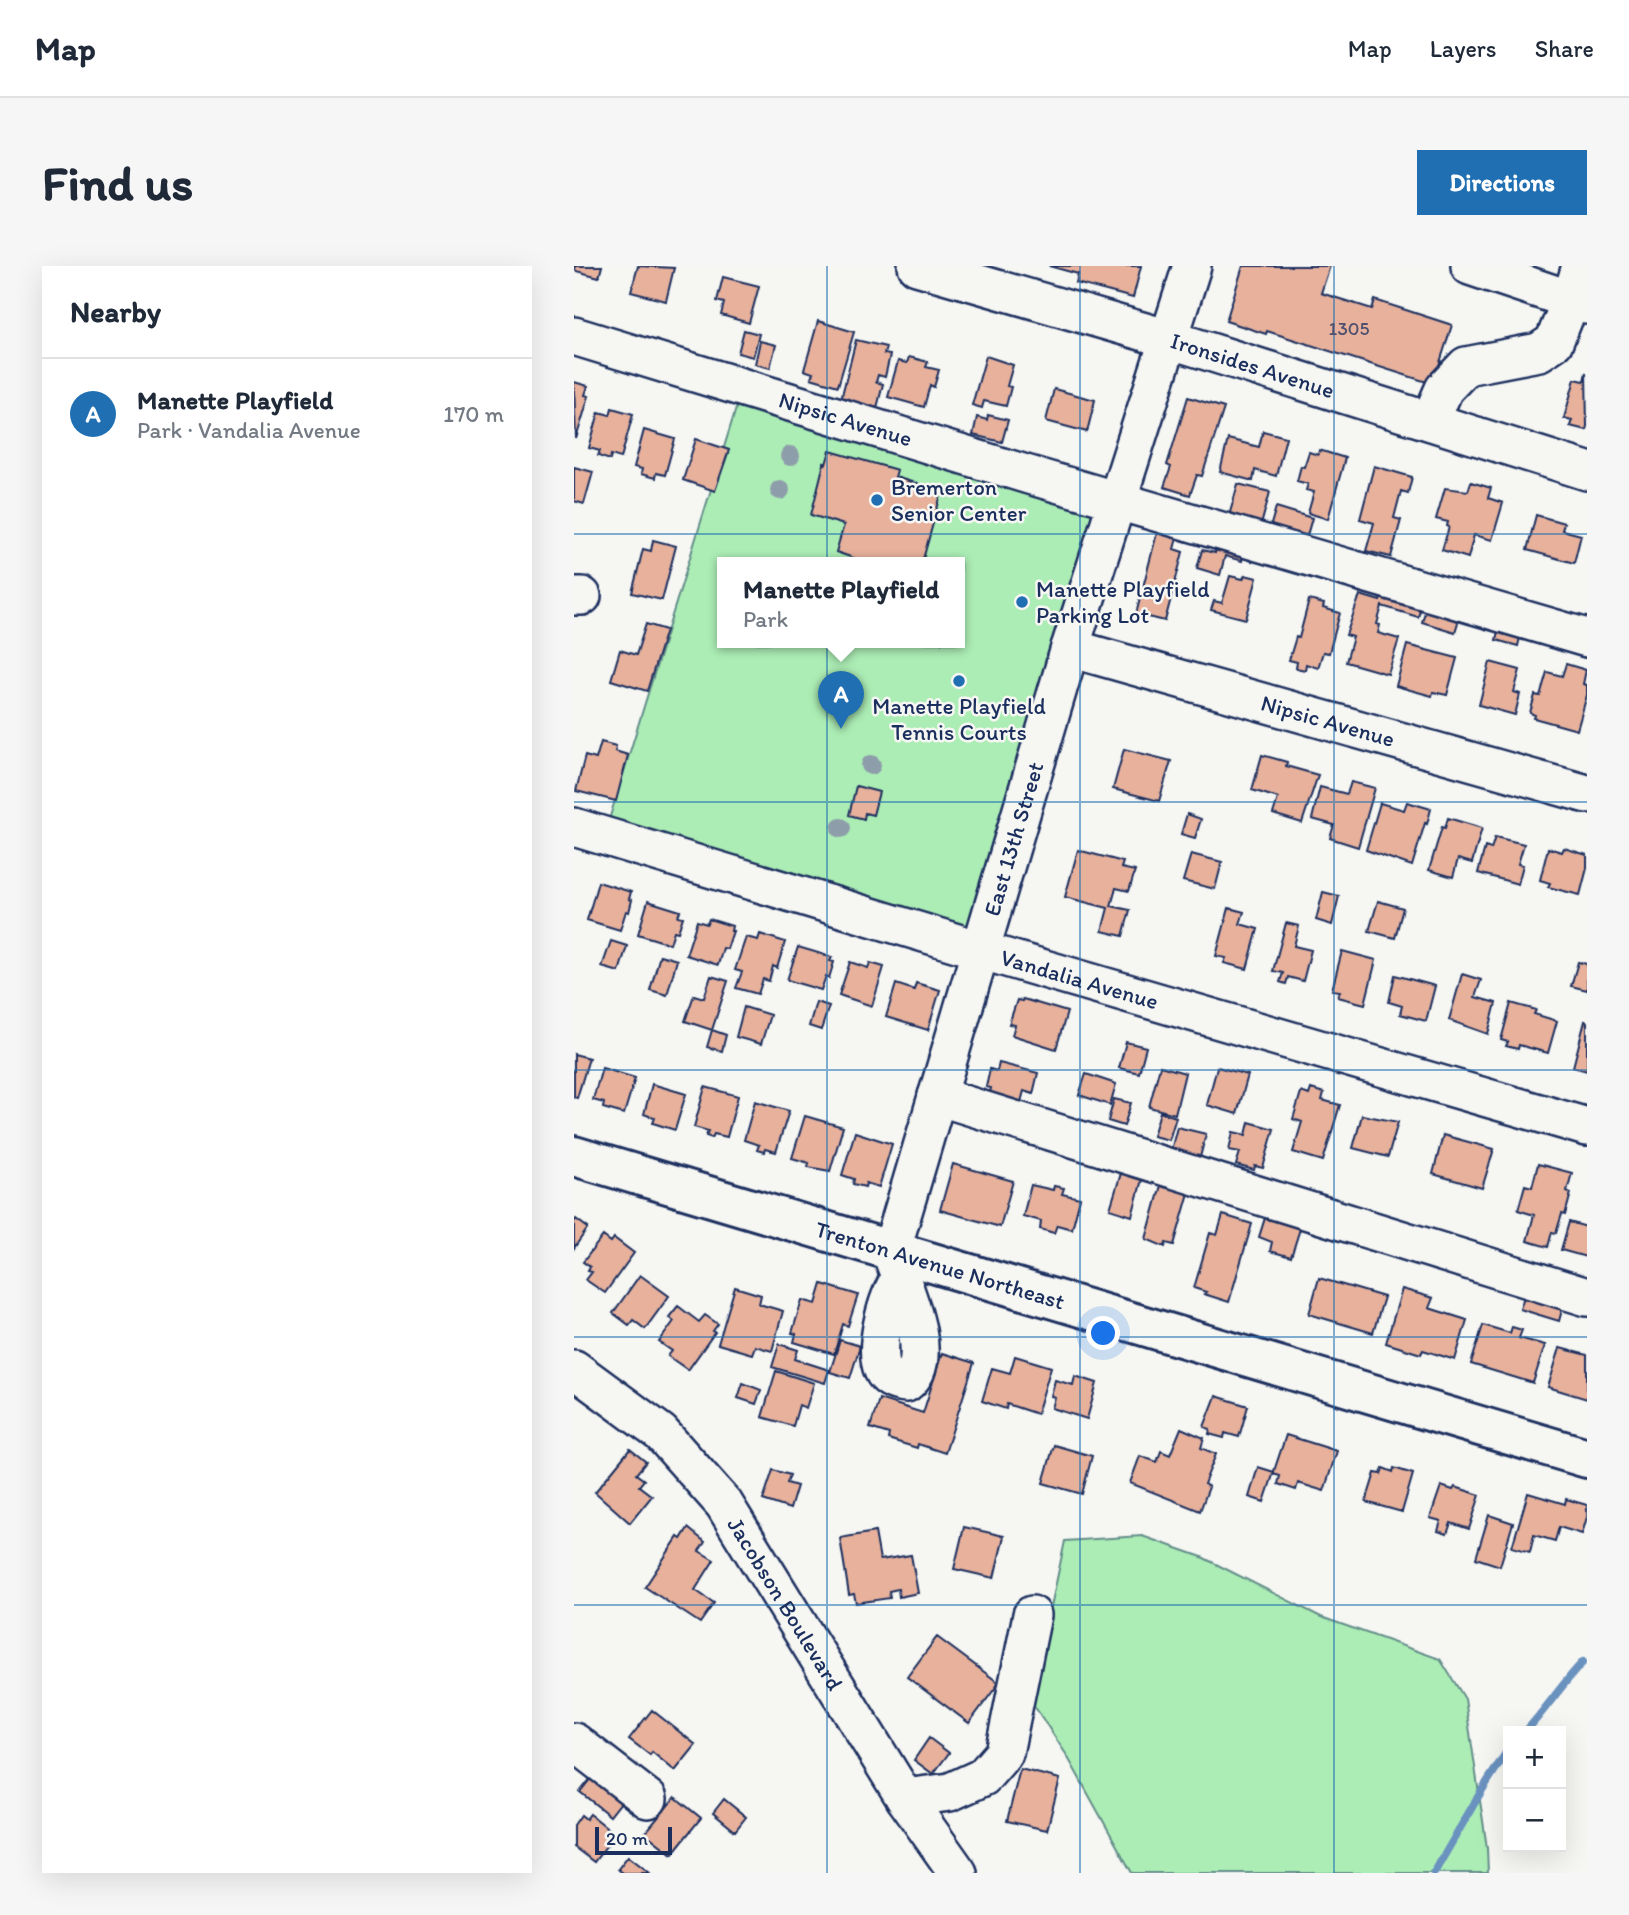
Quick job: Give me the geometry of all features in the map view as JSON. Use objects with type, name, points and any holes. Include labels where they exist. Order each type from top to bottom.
[{"type":"main road","name":"Trenton Avenue Northeast","points":[[574,1156],[895,1265],[1587,1458]]},
{"type":"street","name":"Ironsides Avenue","points":[[917,266],[1169,339],[1587,471]]},
{"type":"street","name":"East 13th Street","points":[[895,1265],[937,1096],[979,950],[1115,500],[1192,266]]},
{"type":"street","points":[[1430,421],[1444,389],[1466,366],[1539,352],[1554,342],[1580,290],[1470,266]]},
{"type":"street","name":"Nipsic Avenue","points":[[574,336],[1115,500],[1587,638]]},
{"type":"street","name":"Nipsic Avenue","points":[[1070,648],[1587,794]]},
{"type":"street","name":"Vandalia Avenue","points":[[574,827],[979,950],[1587,1127]]},
{"type":"street","points":[[937,1096],[1587,1297]]},
{"type":"street","name":"Jacobson Boulevard","points":[[574,1369],[661,1433],[724,1504],[905,1798],[958,1873]]},
{"type":"street","points":[[905,1798],[950,1792],[983,1777],[1004,1753],[1032,1615]]},
{"type":"street","points":[[574,1742],[648,1799]]},
{"type":"green space","points":[[742,389],[1115,500],[979,950],[604,836]]},
{"type":"green space","points":[[1142,1536],[1202,1557],[1321,1617],[1440,1659],[1465,1699],[1487,1848],[1488,1873],[1132,1873],[1066,1754],[1031,1701],[1065,1541]]},
{"type":"building","points":[[574,266],[602,266],[599,277],[576,271]]},
{"type":"building","points":[[638,266],[674,268],[666,301],[631,292]]},
{"type":"building","points":[[1049,266],[1141,266],[1133,298],[1076,283],[1078,274]]},
{"type":"building","points":[[1243,266],[1330,266],[1321,293],[1372,309],[1375,300],[1452,325],[1433,384],[1267,331],[1266,334],[1226,321]]},
{"type":"building","points":[[723,277],[759,286],[749,323],[721,315],[724,303],[717,301]]},
{"type":"building","points":[[818,321],[854,332],[838,386],[811,378],[813,373],[804,370]]},
{"type":"building","points":[[744,330],[759,334],[753,357],[738,353]]},
{"type":"building","points":[[856,340],[886,347],[884,354],[890,355],[885,377],[878,375],[876,382],[883,384],[877,408],[841,399]]},
{"type":"building","points":[[760,341],[776,345],[770,368],[755,364]]},
{"type":"building","points":[[986,356],[1013,365],[1007,386],[1011,387],[1006,406],[984,401],[982,408],[972,405]]},
{"type":"building","points":[[909,357],[928,362],[926,367],[939,370],[934,387],[930,385],[924,407],[888,397],[898,361],[907,363]]},
{"type":"building","points":[[1586,372],[1586,430],[1570,426],[1572,420],[1564,418],[1575,379],[1584,381]]},
{"type":"building","points":[[574,382],[588,386],[585,395],[589,396],[576,439]]},
{"type":"building","points":[[1054,389],[1095,400],[1087,432],[1046,421]]},
{"type":"building","points":[[1188,397],[1224,408],[1202,476],[1197,475],[1190,495],[1164,487],[1171,467],[1167,465]]},
{"type":"building","points":[[612,408],[633,414],[621,458],[611,455],[610,460],[598,456],[600,451],[589,448],[599,412],[610,415]]},
{"type":"building","points":[[988,415],[1008,420],[1002,442],[973,435],[977,417],[987,420]]},
{"type":"building","points":[[644,430],[675,439],[665,475],[656,473],[655,478],[641,474],[642,469],[634,467]]},
{"type":"building","points":[[1263,431],[1286,437],[1276,476],[1255,470],[1253,481],[1220,472],[1228,439],[1259,447]]},
{"type":"building","points":[[696,439],[729,450],[715,491],[683,480]]},
{"type":"building","points":[[1319,450],[1345,458],[1328,519],[1308,513],[1314,492],[1306,490],[1308,484],[1297,481],[1309,452],[1318,455]]},
{"type":"building","name":"Bremerton Senior Center","points":[[830,451],[897,470],[895,477],[942,491],[924,557],[851,557],[836,552],[844,525],[811,515],[824,463],[826,464]]},
{"type":"building","points":[[1374,466],[1412,477],[1408,493],[1401,491],[1394,518],[1401,520],[1391,557],[1366,551],[1374,523],[1360,519]]},
{"type":"building","points":[[574,467],[593,472],[584,504],[574,501]]},
{"type":"building","points":[[1471,482],[1491,488],[1488,498],[1503,503],[1492,540],[1474,535],[1468,558],[1442,550],[1449,527],[1448,522],[1436,519],[1445,488],[1468,491]]},
{"type":"building","points":[[1238,484],[1270,492],[1261,525],[1229,516]]},
{"type":"building","points":[[1276,507],[1312,518],[1306,539],[1270,528]]},
{"type":"building","points":[[1536,515],[1564,523],[1562,530],[1581,535],[1574,563],[1527,550]]},
{"type":"building","points":[[1157,533],[1177,538],[1174,549],[1183,552],[1165,621],[1136,614]]},
{"type":"building","points":[[1219,536],[1246,544],[1242,561],[1225,556],[1220,575],[1197,568],[1202,550],[1215,553]]},
{"type":"building","points":[[653,540],[676,546],[662,600],[632,593],[643,549],[651,551]]},
{"type":"building","points":[[1245,575],[1257,578],[1246,619],[1211,610],[1214,601],[1222,603],[1230,576],[1243,579]]},
{"type":"building","points":[[1386,582],[1425,594],[1418,617],[1382,606],[1377,624],[1380,625],[1378,633],[1399,639],[1388,674],[1346,662],[1353,637],[1346,635],[1360,595],[1380,601]]},
{"type":"building","points":[[1431,591],[1465,600],[1455,632],[1422,622]]},
{"type":"building","points":[[1309,600],[1324,604],[1323,608],[1340,613],[1329,653],[1323,652],[1318,668],[1306,664],[1305,670],[1296,668],[1297,662],[1289,660],[1296,637],[1299,638]]},
{"type":"building","points":[[1501,618],[1523,624],[1518,646],[1496,640]]},
{"type":"building","points":[[646,624],[666,630],[647,691],[611,680],[620,650],[636,655]]},
{"type":"building","points":[[1407,645],[1457,658],[1447,695],[1433,692],[1432,696],[1396,686]]},
{"type":"building","points":[[1490,662],[1520,670],[1514,692],[1520,694],[1515,715],[1479,705]]},
{"type":"building","points":[[1566,664],[1586,670],[1583,684],[1587,685],[1587,695],[1577,730],[1534,718],[1535,715],[1530,713],[1535,695],[1540,696],[1547,672],[1562,676]]},
{"type":"building","points":[[601,742],[616,746],[615,751],[628,755],[616,801],[576,791],[585,756],[596,759]]},
{"type":"building","points":[[1124,749],[1171,761],[1159,801],[1113,789]]},
{"type":"building","points":[[1262,755],[1287,762],[1286,766],[1318,775],[1302,823],[1273,814],[1278,798],[1252,790]]},
{"type":"building","points":[[1351,782],[1375,788],[1358,847],[1330,838],[1334,825],[1312,819],[1320,787],[1347,794]]},
{"type":"building","points":[[856,786],[879,792],[873,815],[865,813],[864,819],[849,815]]},
{"type":"building","points":[[1407,802],[1431,809],[1412,866],[1366,850],[1380,803],[1404,810]]},
{"type":"building","points":[[1187,814],[1201,819],[1195,838],[1181,834]]},
{"type":"building","points":[[1448,818],[1482,828],[1472,863],[1458,859],[1453,877],[1429,870],[1442,827],[1445,828]]},
{"type":"building","points":[[1495,837],[1524,844],[1518,864],[1523,865],[1518,884],[1478,873],[1485,847],[1491,849]]},
{"type":"building","points":[[1548,848],[1562,852],[1564,848],[1587,855],[1587,868],[1580,895],[1548,887],[1550,883],[1540,880]]},
{"type":"building","points":[[1078,850],[1123,862],[1121,868],[1135,871],[1129,891],[1116,888],[1111,906],[1130,910],[1123,936],[1102,931],[1108,908],[1065,897]]},
{"type":"building","points":[[1191,854],[1222,862],[1215,889],[1183,881]]},
{"type":"building","points":[[598,882],[631,892],[629,912],[626,911],[620,930],[587,920]]},
{"type":"building","points":[[1323,892],[1339,896],[1332,925],[1316,920]]},
{"type":"building","points":[[648,901],[680,911],[678,916],[683,917],[670,944],[638,934]]},
{"type":"building","points":[[1378,901],[1403,908],[1395,938],[1369,931]]},
{"type":"building","points":[[1229,908],[1244,912],[1240,924],[1258,929],[1247,969],[1224,963],[1226,958],[1216,956]]},
{"type":"building","points":[[709,919],[732,926],[733,931],[727,949],[723,948],[718,965],[686,955],[697,921],[707,924]]},
{"type":"building","points":[[1286,923],[1299,926],[1294,946],[1311,950],[1303,981],[1288,977],[1286,984],[1280,982],[1283,973],[1273,971]]},
{"type":"building","points":[[760,934],[785,942],[777,968],[773,966],[769,981],[763,979],[758,994],[736,988],[742,972],[735,970],[746,937],[758,940]]},
{"type":"building","points":[[611,941],[627,946],[619,972],[602,967]]},
{"type":"building","points":[[798,947],[832,957],[830,961],[834,962],[829,978],[826,976],[821,990],[787,980]]},
{"type":"building","points":[[1342,951],[1376,960],[1365,1004],[1338,997],[1340,991],[1332,990]]},
{"type":"building","points":[[660,955],[677,960],[667,995],[650,990]]},
{"type":"building","points":[[850,962],[868,968],[870,963],[884,967],[872,1006],[839,995]]},
{"type":"building","points":[[1578,962],[1587,964],[1587,990],[1571,986]]},
{"type":"building","points":[[1462,974],[1481,980],[1475,997],[1496,1003],[1488,1034],[1449,1020]]},
{"type":"building","points":[[1395,975],[1435,986],[1426,1021],[1400,1014],[1402,1006],[1389,1002]]},
{"type":"building","points":[[711,976],[728,981],[712,1030],[685,1021],[694,995],[704,998]]},
{"type":"building","points":[[916,983],[940,990],[928,1030],[886,1017],[896,984],[914,990]]},
{"type":"building","points":[[1023,999],[1067,1012],[1056,1049],[1012,1035],[1015,1025],[1009,1024],[1017,1000]]},
{"type":"building","points":[[816,1002],[829,1006],[821,1030],[809,1026]]},
{"type":"building","points":[[1511,1003],[1536,1010],[1534,1014],[1557,1021],[1548,1053],[1519,1045],[1518,1049],[1506,1046],[1508,1042],[1501,1040]]},
{"type":"building","points":[[744,1007],[770,1015],[761,1044],[736,1037]]},
{"type":"building","points":[[1585,1021],[1587,1022],[1587,1071],[1573,1067]]},
{"type":"building","points":[[712,1030],[726,1035],[722,1051],[707,1047]]},
{"type":"building","points":[[1126,1042],[1146,1047],[1139,1073],[1119,1068]]},
{"type":"building","points":[[574,1054],[589,1058],[577,1098],[574,1097]]},
{"type":"building","points":[[999,1063],[1038,1073],[1033,1094],[1024,1091],[1019,1109],[988,1101],[991,1088],[986,1087],[990,1069],[997,1071]]},
{"type":"building","points":[[1160,1066],[1185,1073],[1175,1114],[1149,1107]]},
{"type":"building","points":[[1217,1067],[1248,1075],[1237,1114],[1207,1105]]},
{"type":"building","points":[[602,1068],[635,1078],[624,1114],[603,1108],[604,1103],[593,1100]]},
{"type":"building","points":[[1086,1074],[1116,1084],[1110,1105],[1079,1095]]},
{"type":"building","points":[[652,1084],[686,1094],[675,1130],[653,1123],[655,1118],[644,1114]]},
{"type":"building","points":[[705,1087],[738,1096],[727,1137],[714,1134],[712,1138],[706,1136],[708,1131],[694,1127]]},
{"type":"building","points":[[1311,1089],[1324,1093],[1322,1100],[1340,1105],[1323,1161],[1293,1152],[1302,1122],[1293,1119],[1301,1092],[1309,1095]]},
{"type":"building","points":[[1114,1099],[1131,1103],[1124,1126],[1108,1121]]},
{"type":"building","points":[[755,1101],[789,1111],[776,1152],[757,1150],[759,1145],[744,1140]]},
{"type":"building","points":[[1160,1112],[1176,1117],[1169,1140],[1153,1136]]},
{"type":"building","points":[[1362,1115],[1398,1122],[1388,1157],[1353,1148]]},
{"type":"building","points":[[805,1116],[843,1127],[830,1171],[808,1167],[809,1163],[792,1158]]},
{"type":"building","points":[[1249,1122],[1274,1129],[1263,1168],[1255,1166],[1254,1170],[1236,1165],[1240,1152],[1229,1150],[1233,1132],[1246,1135]]},
{"type":"building","points":[[1177,1127],[1206,1134],[1197,1169],[1168,1162]]},
{"type":"building","points":[[855,1132],[892,1144],[879,1187],[866,1183],[865,1187],[853,1184],[854,1179],[842,1175]]},
{"type":"building","points":[[1443,1135],[1494,1149],[1482,1188],[1433,1174]]},
{"type":"building","points":[[953,1164],[1013,1181],[1000,1227],[940,1210]]},
{"type":"building","points":[[1538,1164],[1572,1173],[1567,1191],[1571,1193],[1565,1215],[1562,1214],[1556,1233],[1552,1232],[1548,1247],[1527,1241],[1534,1215],[1518,1210],[1525,1185],[1532,1187]]},
{"type":"building","points":[[1122,1170],[1143,1176],[1132,1216],[1110,1209]]},
{"type":"building","points":[[1031,1185],[1053,1190],[1054,1186],[1064,1188],[1062,1194],[1080,1198],[1072,1229],[1057,1225],[1054,1233],[1040,1229],[1041,1221],[1023,1216]]},
{"type":"building","points":[[1161,1185],[1189,1193],[1174,1245],[1166,1243],[1165,1247],[1146,1239]]},
{"type":"building","points":[[1273,1207],[1304,1216],[1291,1257],[1270,1251],[1272,1242],[1259,1237],[1265,1218],[1269,1220]]},
{"type":"building","points":[[1223,1215],[1252,1224],[1229,1302],[1194,1288],[1210,1233],[1217,1235]]},
{"type":"building","points":[[576,1219],[588,1228],[574,1248],[574,1222]]},
{"type":"building","points":[[1569,1222],[1587,1227],[1586,1257],[1561,1250]]},
{"type":"building","points":[[603,1236],[611,1242],[614,1238],[634,1253],[605,1293],[586,1280],[592,1272],[588,1271],[590,1267],[583,1262]]},
{"type":"building","points":[[640,1275],[669,1296],[645,1329],[633,1320],[629,1325],[613,1313]]},
{"type":"building","points":[[1319,1278],[1384,1297],[1373,1333],[1309,1314]]},
{"type":"building","points":[[822,1284],[858,1295],[848,1326],[843,1324],[834,1354],[794,1342],[796,1334],[792,1333],[802,1300],[816,1304]]},
{"type":"building","points":[[735,1287],[761,1295],[759,1304],[783,1311],[772,1351],[755,1346],[752,1354],[718,1344]]},
{"type":"building","points":[[1527,1287],[1565,1299],[1559,1321],[1520,1309]]},
{"type":"building","points":[[1402,1289],[1433,1298],[1429,1308],[1467,1320],[1455,1360],[1423,1350],[1421,1354],[1386,1343]]},
{"type":"building","points":[[678,1306],[699,1322],[705,1315],[718,1324],[688,1370],[668,1356],[672,1351],[659,1342],[674,1321],[669,1317]]},
{"type":"building","points":[[1483,1325],[1510,1333],[1512,1327],[1522,1330],[1519,1338],[1545,1345],[1533,1383],[1471,1364]]},
{"type":"building","points":[[840,1340],[860,1346],[850,1378],[830,1372]]},
{"type":"building","points":[[779,1344],[798,1350],[795,1359],[829,1370],[825,1383],[772,1367]]},
{"type":"building","points":[[1560,1348],[1587,1355],[1587,1399],[1548,1387]]},
{"type":"building","points":[[942,1353],[974,1363],[945,1453],[918,1444],[917,1448],[888,1439],[889,1434],[870,1428],[879,1399],[923,1413]]},
{"type":"building","points":[[1015,1356],[1051,1367],[1037,1414],[1007,1404],[1006,1409],[982,1401],[992,1368],[1010,1373]]},
{"type":"building","points":[[776,1371],[814,1383],[806,1408],[799,1405],[793,1426],[762,1417]]},
{"type":"building","points":[[1075,1376],[1097,1383],[1087,1419],[1052,1408],[1055,1398],[1051,1396],[1055,1380],[1073,1385]]},
{"type":"building","points":[[743,1383],[761,1390],[756,1404],[738,1398]]},
{"type":"building","points":[[1216,1396],[1248,1406],[1239,1437],[1225,1433],[1224,1438],[1209,1434],[1210,1429],[1204,1427]]},
{"type":"building","points":[[1181,1428],[1204,1438],[1201,1448],[1216,1454],[1204,1484],[1209,1487],[1200,1511],[1130,1483],[1140,1456],[1157,1462],[1161,1451],[1170,1455]]},
{"type":"building","points":[[1286,1435],[1337,1451],[1324,1491],[1298,1483],[1296,1490],[1278,1484],[1280,1476],[1273,1474]]},
{"type":"building","points":[[1054,1445],[1092,1456],[1082,1494],[1043,1483]]},
{"type":"building","points":[[630,1449],[646,1462],[636,1474],[644,1480],[639,1486],[652,1496],[630,1523],[595,1492]]},
{"type":"building","points":[[1258,1467],[1274,1472],[1264,1502],[1249,1497]]},
{"type":"building","points":[[1383,1468],[1393,1472],[1394,1468],[1413,1474],[1402,1512],[1366,1502],[1375,1473],[1381,1474]]},
{"type":"building","points":[[773,1470],[790,1475],[787,1483],[797,1486],[790,1509],[763,1500]]},
{"type":"building","points":[[1441,1486],[1453,1490],[1455,1487],[1480,1495],[1469,1529],[1451,1523],[1447,1534],[1438,1531],[1441,1521],[1430,1518]]},
{"type":"building","points":[[1528,1493],[1565,1504],[1566,1499],[1587,1505],[1582,1534],[1559,1527],[1555,1541],[1534,1535],[1530,1552],[1512,1547]]},
{"type":"building","points":[[1489,1515],[1513,1523],[1500,1566],[1476,1558]]},
{"type":"building","points":[[964,1527],[1004,1536],[994,1578],[954,1569]]},
{"type":"building","points":[[688,1528],[705,1542],[699,1551],[714,1560],[695,1590],[714,1603],[700,1623],[645,1587],[678,1537],[681,1539]]},
{"type":"building","points":[[875,1532],[880,1560],[911,1555],[918,1593],[899,1597],[898,1589],[889,1591],[890,1598],[856,1603],[854,1594],[849,1595],[840,1538]]},
{"type":"building","points":[[937,1637],[999,1683],[969,1723],[907,1677]]},
{"type":"building","points":[[652,1710],[696,1745],[675,1771],[652,1752],[650,1755],[629,1739]]},
{"type":"building","points":[[929,1738],[949,1753],[933,1774],[914,1760]]},
{"type":"building","points":[[599,1768],[629,1792],[610,1816],[580,1792]]},
{"type":"building","points":[[1020,1769],[1060,1779],[1047,1830],[1007,1821]]},
{"type":"building","points":[[675,1797],[701,1818],[672,1854],[645,1833]]},
{"type":"building","points":[[724,1799],[746,1817],[735,1831],[713,1813]]},
{"type":"building","points":[[590,1814],[615,1834],[594,1862],[574,1847],[574,1825],[581,1815],[586,1819]]},
{"type":"building","points":[[628,1856],[650,1873],[622,1873],[618,1869]]},
{"type":"waterway","points":[[1530,1726],[1583,1662]]},
{"type":"waterway","points":[[1434,1873],[1503,1758]]},
{"type":"place","name":"Bremerton Senior Center","points":[[877,500]]},
{"type":"place","name":"Manette Playfield Parking Lot","points":[[1022,602]]},
{"type":"place","name":"Manette Playfield Tennis Courts","points":[[959,681]]},
{"type":"place","name":"Manette Playfield","points":[[841,729]]}]
